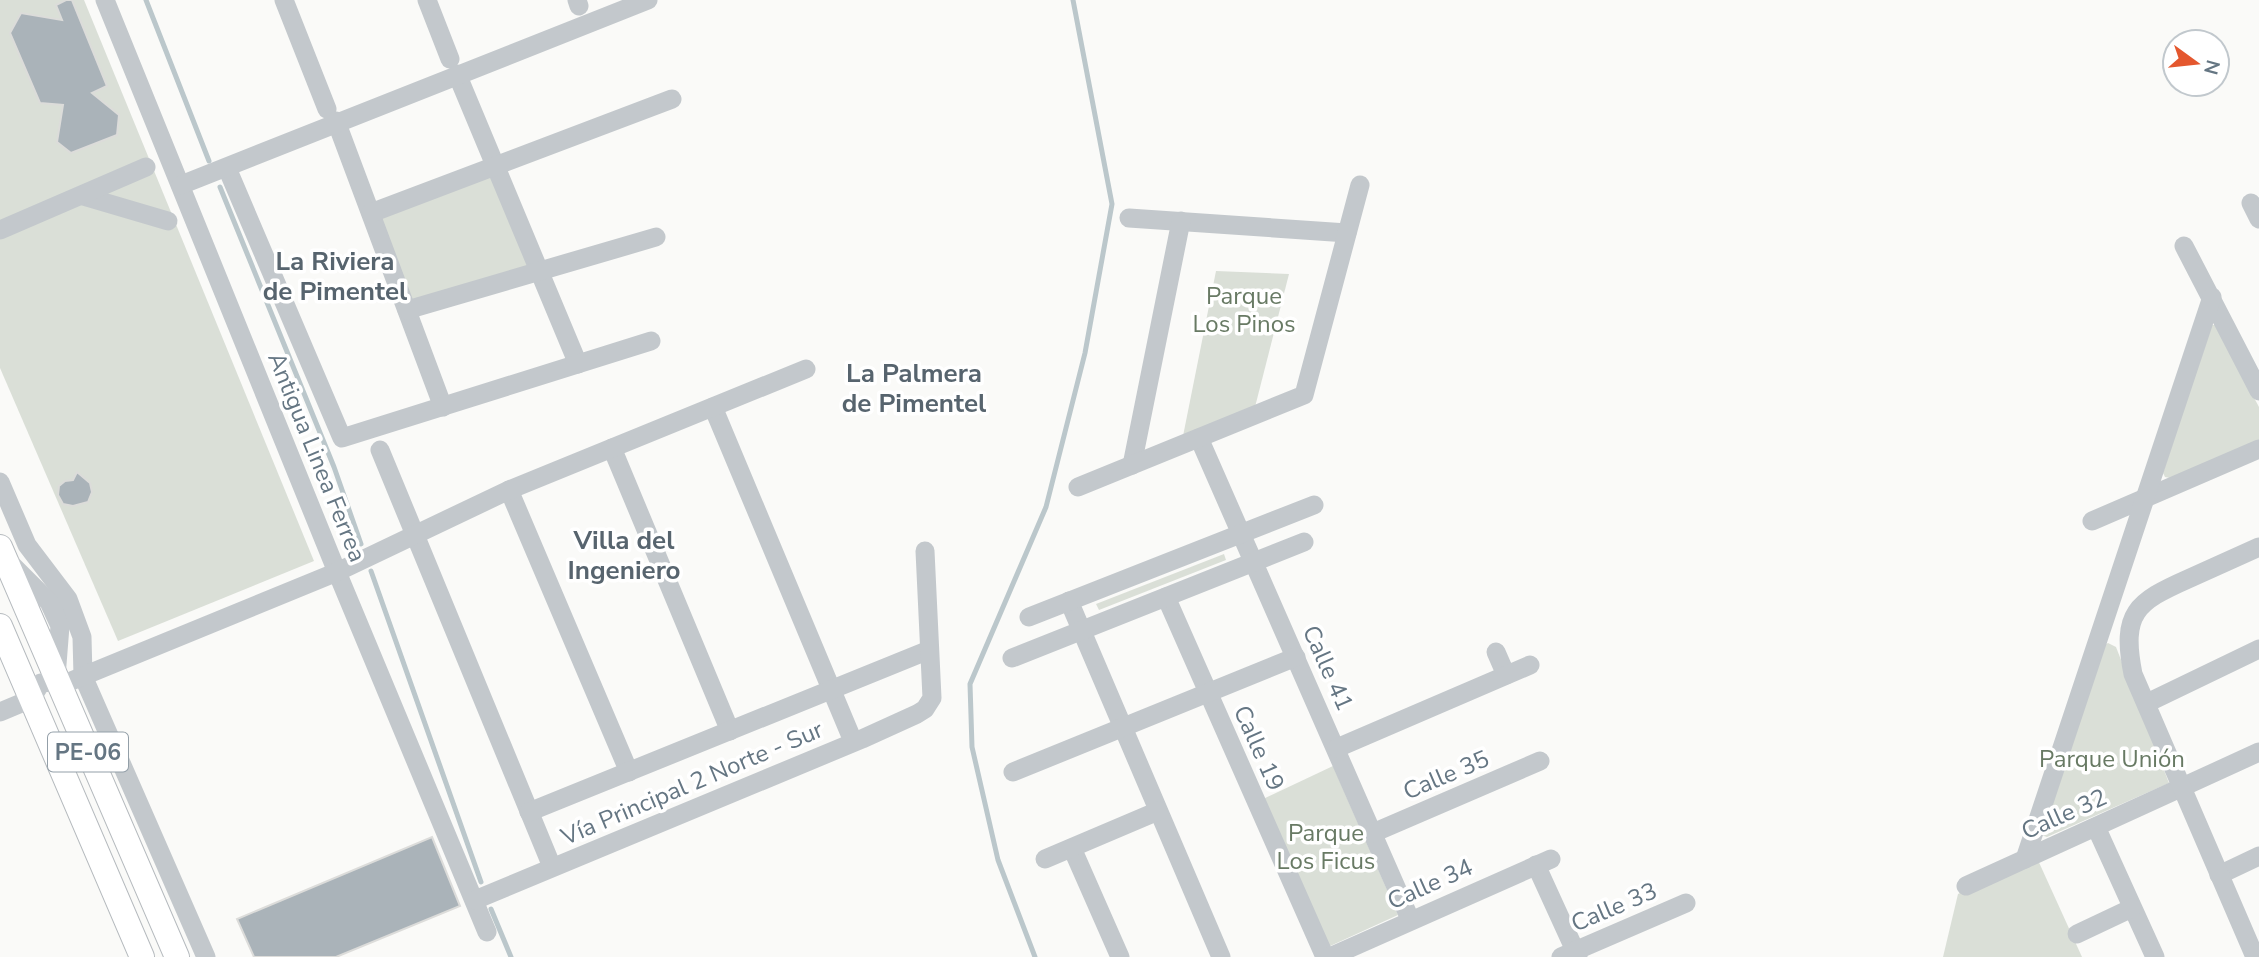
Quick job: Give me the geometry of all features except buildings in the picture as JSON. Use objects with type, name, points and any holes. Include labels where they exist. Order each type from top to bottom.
[{"type":"main road","name":"PE-06","points":[[2,553],[177,957]]},
{"type":"main road","name":"PE-06","points":[[0,626],[142,957]]},
{"type":"street","name":"Antigua Linea Ferrea","points":[[105,0],[337,572],[487,932]]},
{"type":"street","points":[[284,0],[371,213],[443,407]]},
{"type":"street","points":[[427,0],[578,364]]},
{"type":"street","points":[[181,185],[227,168],[332,115],[454,66],[648,0]]},
{"type":"street","points":[[371,213],[671,99]]},
{"type":"street","points":[[0,230],[145,167]]},
{"type":"street","points":[[227,168],[342,438],[651,341]]},
{"type":"street","points":[[1078,487],[1304,395],[1360,185]]},
{"type":"street","points":[[83,196],[167,221]]},
{"type":"street","points":[[1129,218],[1347,233]]},
{"type":"street","points":[[1132,465],[1181,222]]},
{"type":"street","points":[[407,310],[656,237]]},
{"type":"street","points":[[2184,246],[2259,391]]},
{"type":"street","points":[[2025,859],[2212,297]]},
{"type":"street","points":[[0,712],[31,699],[36,687],[41,683],[83,676],[337,572],[509,490],[806,369]]},
{"type":"street","points":[[713,407],[850,734]]},
{"type":"street","name":"Calle 41","points":[[1199,438],[1410,919]]},
{"type":"street","points":[[612,448],[730,731]]},
{"type":"street","points":[[2092,521],[2259,449]]},
{"type":"street","points":[[380,450],[550,863]]},
{"type":"street","points":[[0,482],[27,545],[68,599],[82,637],[83,676],[206,957]]},
{"type":"street","points":[[509,490],[629,772]]},
{"type":"street","points":[[1028,617],[1314,505]]},
{"type":"street","points":[[1012,658],[1304,542]]},
{"type":"street","points":[[2255,957],[2133,674],[2129,653],[2133,619],[2149,596],[2259,547]]},
{"type":"street","points":[[925,551],[929,649]]},
{"type":"street","name":"Calle 19","points":[[1166,597],[1325,957]]},
{"type":"street","points":[[1069,601],[1221,957]]},
{"type":"street","name":"Vía Principal 2 Norte - Sur","points":[[475,900],[862,739],[925,709],[932,698],[929,649],[529,812]]},
{"type":"street","points":[[2147,703],[2259,649]]},
{"type":"street","points":[[1496,652],[1506,675]]},
{"type":"street","points":[[1013,772],[1296,657]]},
{"type":"street","points":[[1336,748],[1530,665]]},
{"type":"street","name":"Calle 32","points":[[1966,886],[2259,752]]},
{"type":"street","name":"Calle 35","points":[[1373,833],[1540,761]]},
{"type":"street","points":[[1045,859],[1158,811]]},
{"type":"street","points":[[2096,827],[2155,957]]},
{"type":"street","points":[[1072,848],[1120,957]]},
{"type":"street","points":[[2219,875],[2259,856]]},
{"type":"street","name":"Calle 34","points":[[1331,957],[1410,919],[1543,862],[1571,955]]},
{"type":"street","name":"Calle 33","points":[[1571,955],[1686,903]]},
{"type":"street","points":[[2077,934],[2132,908]]},
{"type":"green space","points":[[0,0],[84,0],[314,561],[118,641],[0,368]]},
{"type":"green space","points":[[493,175],[529,267],[410,302],[379,217]]},
{"type":"green space","name":"Parque Los Pinos","points":[[1216,271],[1289,274],[1255,407],[1183,436]]},
{"type":"green space","points":[[2211,325],[2215,325],[2259,407],[2259,440],[2170,478],[2165,477],[2163,473]]},
{"type":"green space","points":[[1224,554],[1226,560],[1099,610],[1096,604]]},
{"type":"green space","name":"Parque Unión","points":[[2108,643],[2116,647],[2169,783],[2047,837],[2041,835],[2103,646]]},
{"type":"green space","name":"Parque Los Ficus","points":[[1333,766],[1398,915],[1328,947],[1263,799]]},
{"type":"green space","points":[[2037,858],[2082,957],[1943,957],[1958,894]]},
{"type":"waterway","points":[[146,0],[209,161]]},
{"type":"waterway","points":[[1035,957],[998,860],[972,747],[970,684],[1046,507],[1085,353],[1112,204],[1073,0]]},
{"type":"waterway","points":[[220,187],[334,467],[361,544]]},
{"type":"waterway","points":[[371,571],[481,882]]},
{"type":"waterway","points":[[491,909],[511,957]]},
{"type":"district","name":"La Riviera de Pimentel","points":[[335,276]]},
{"type":"district","name":"La Palmera de Pimentel","points":[[914,388]]},
{"type":"district","name":"Villa del Ingeniero","points":[[624,555]]}]
